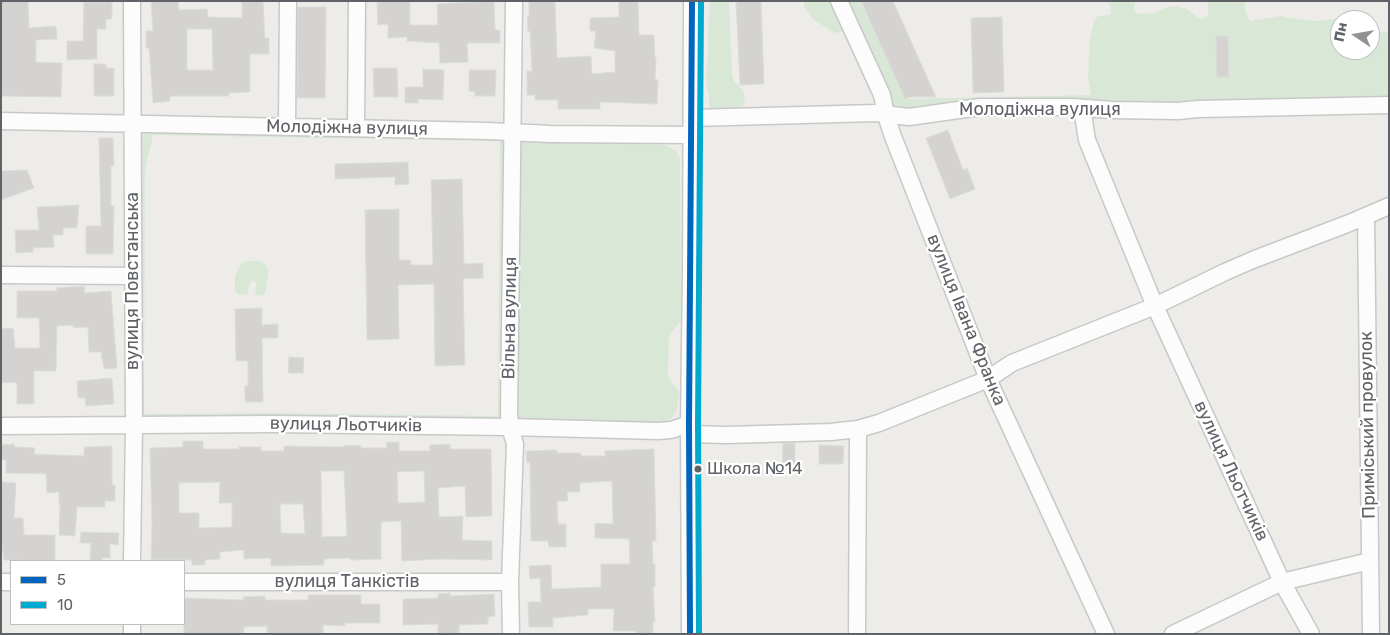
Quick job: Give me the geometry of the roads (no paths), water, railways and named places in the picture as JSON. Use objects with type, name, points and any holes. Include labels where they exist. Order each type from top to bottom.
[{"type":"street","name":"вулиця Повстанська","points":[[132,1],[134,425],[132,560]]},
{"type":"street","points":[[287,126],[288,1]]},
{"type":"street","points":[[356,128],[357,1]]},
{"type":"street","name":"Вільна вулиця","points":[[511,634],[510,582],[515,444],[510,427],[514,1]]},
{"type":"street","points":[[690,634],[689,429],[692,1]]},
{"type":"street","name":"вулиця Івана Франка","points":[[839,1],[882,95],[895,143],[988,379],[1106,634]]},
{"type":"street","name":"Молодіжна вулиця","points":[[692,118],[876,113],[909,117],[980,107],[1178,111],[1389,105]]},
{"type":"street","name":"вулиця Льотчиків","points":[[1082,108],[1087,140],[1154,306],[1282,582],[1311,634]]},
{"type":"street","name":"Молодіжна вулиця","points":[[1,121],[513,131],[550,134],[692,135]]},
{"type":"street","name":"вулиця Льотчиків","points":[[1,426],[282,424],[658,431],[689,429],[727,435],[830,432],[858,429],[879,423],[988,379],[1012,363],[1154,306],[1248,262],[1389,206]]},
{"type":"street","name":"Приміський провулок","points":[[1366,216],[1371,634]]},
{"type":"street","points":[[1,275],[132,276]]},
{"type":"street","points":[[857,634],[858,429]]},
{"type":"street","points":[[1173,634],[1282,582],[1370,562]]},
{"type":"street","name":"вулиця Танкістів","points":[[185,582],[510,582]]},
{"type":"place","name":"Школа №14","points":[[698,469]]}]
